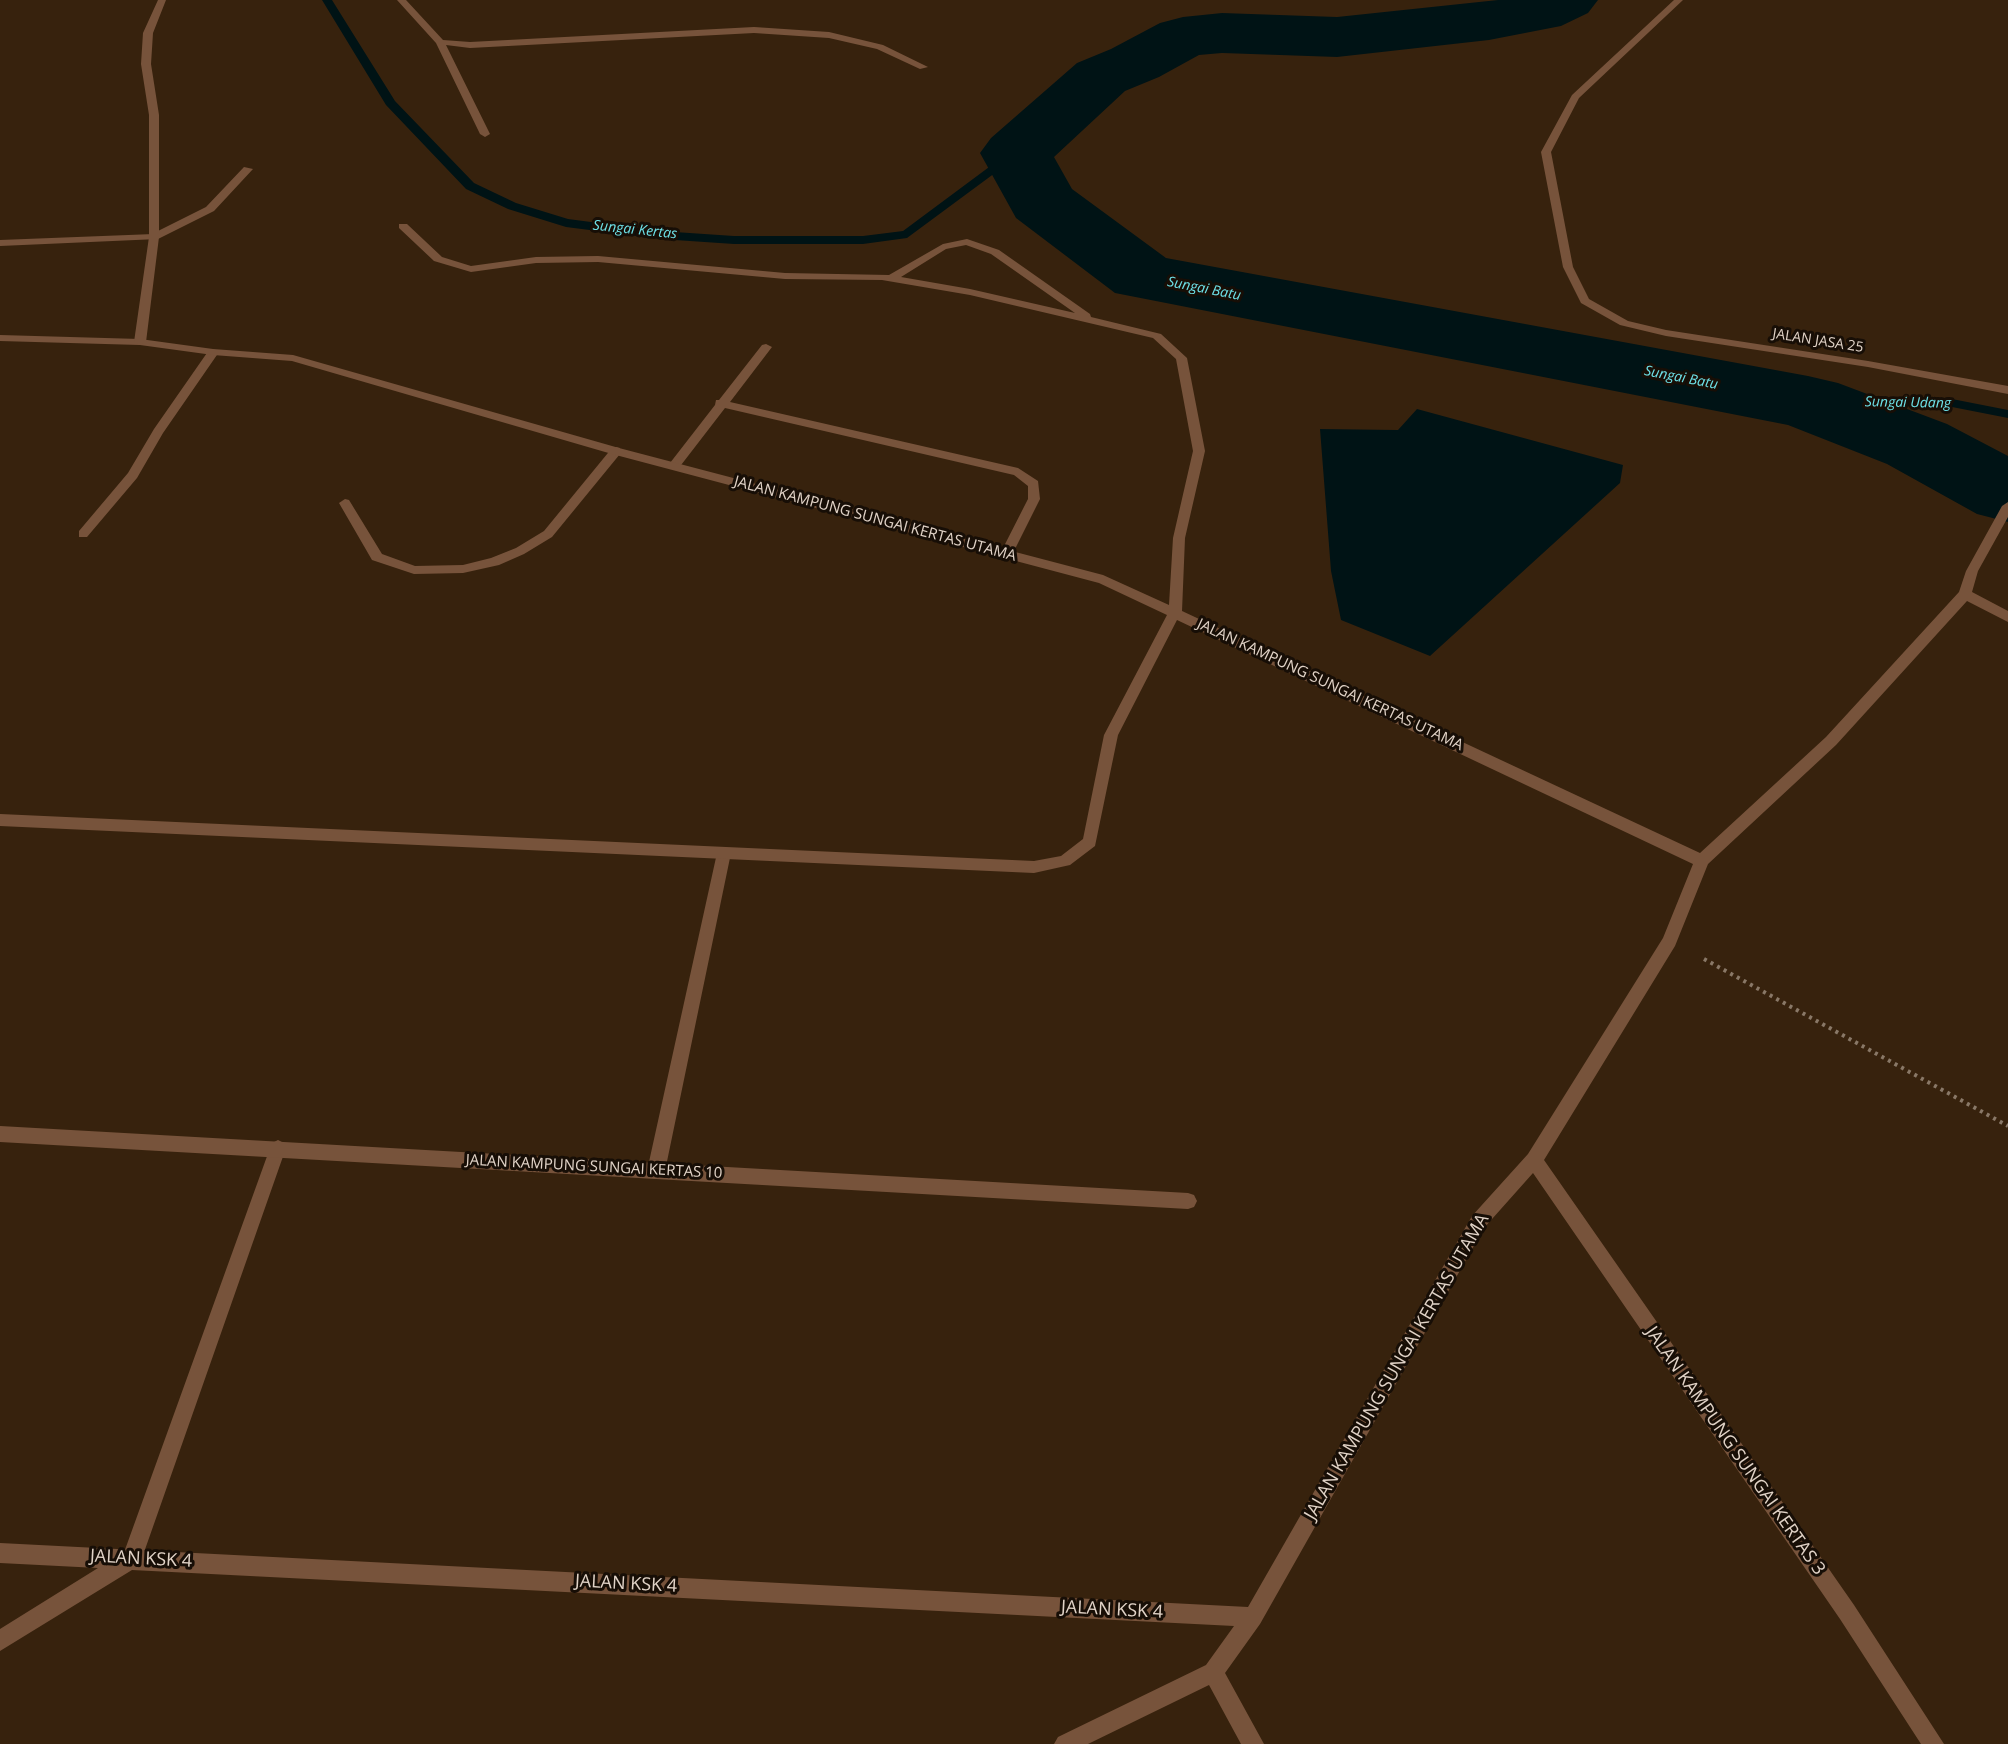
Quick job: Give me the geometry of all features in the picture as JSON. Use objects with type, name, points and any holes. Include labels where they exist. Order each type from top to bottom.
[{"type":"street","points":[[140,342],[154,237],[154,115],[146,64],[148,33],[162,0]]},
{"type":"street","points":[[401,0],[440,42],[485,134]]},
{"type":"street","name":"JALAN JASA 25","points":[[1679,0],[1575,97],[1546,152],[1568,267],[1585,301],[1624,323],[1666,333],[1868,364],[2008,390]]},
{"type":"street","points":[[440,42],[470,45],[754,30],[829,35],[880,47],[923,67]]},
{"type":"street","points":[[0,243],[154,237],[210,209],[248,169]]},
{"type":"street","points":[[0,820],[1034,867],[1065,861],[1090,842],[1111,735],[1174,612],[1179,538],[1199,451],[1180,358],[1158,336],[970,292],[892,279],[785,276],[598,259],[536,260],[471,269],[438,259],[403,226]]},
{"type":"street","points":[[892,279],[943,247],[967,242],[995,252],[1091,320]]},
{"type":"street","name":"JALAN KAMPUNG SUNGAI KERTAS UTAMA","points":[[0,338],[140,342],[213,352],[293,358],[616,451],[1103,580],[1702,861]]},
{"type":"street","points":[[674,466],[720,403],[766,347]]},
{"type":"street","points":[[83,534],[133,475],[158,432],[213,352]]},
{"type":"street","points":[[720,403],[1018,472],[1034,484],[1034,499],[1006,554]]},
{"type":"street","points":[[345,503],[360,525],[376,557],[414,570],[463,569],[520,551],[548,534],[616,451]]},
{"type":"street","name":"JALAN KAMPUNG SUNGAI KERTAS UTAMA","points":[[1065,1744],[1213,1672],[1253,1617],[1478,1222],[1534,1160],[1670,941],[1702,861],[1831,741],[1965,594],[1972,571],[2008,506]]},
{"type":"street","points":[[1965,594],[2008,617]]},
{"type":"street","points":[[656,1171],[724,853]]},
{"type":"street","name":"JALAN KAMPUNG SUNGAI KERTAS 10","points":[[0,1134],[1188,1201]]},
{"type":"street","points":[[0,1641],[132,1558],[278,1148]]},
{"type":"street","name":"JALAN KAMPUNG SUNGAI KERTAS 3","points":[[1534,1160],[1847,1612],[1933,1744]]},
{"type":"street","name":"JALAN KSK 4","points":[[0,1553],[1253,1617]]},
{"type":"street","points":[[1213,1672],[1252,1744]]},
{"type":"path","points":[[1670,941],[2008,1126]]},
{"type":"shaded area","points":[[1417,409],[1623,465],[1620,483],[1430,656],[1341,620],[1331,571],[1320,429],[1398,430]]},
{"type":"waterway","name":"Sungai Kertas","points":[[327,0],[390,103],[470,186],[512,206],[566,223],[660,235],[734,240],[863,240],[907,234],[1016,153]]},
{"type":"waterway","name":"Sungai Batu","points":[[1566,0],[1538,12],[1489,21],[1337,37],[1222,33],[1183,37],[1135,63],[1101,77],[1016,153],[1042,202],[1142,277],[1808,402],[1917,444],[2008,493]]},
{"type":"waterway","name":"Sungai Udang","points":[[1808,402],[1952,403],[2008,414]]}]
